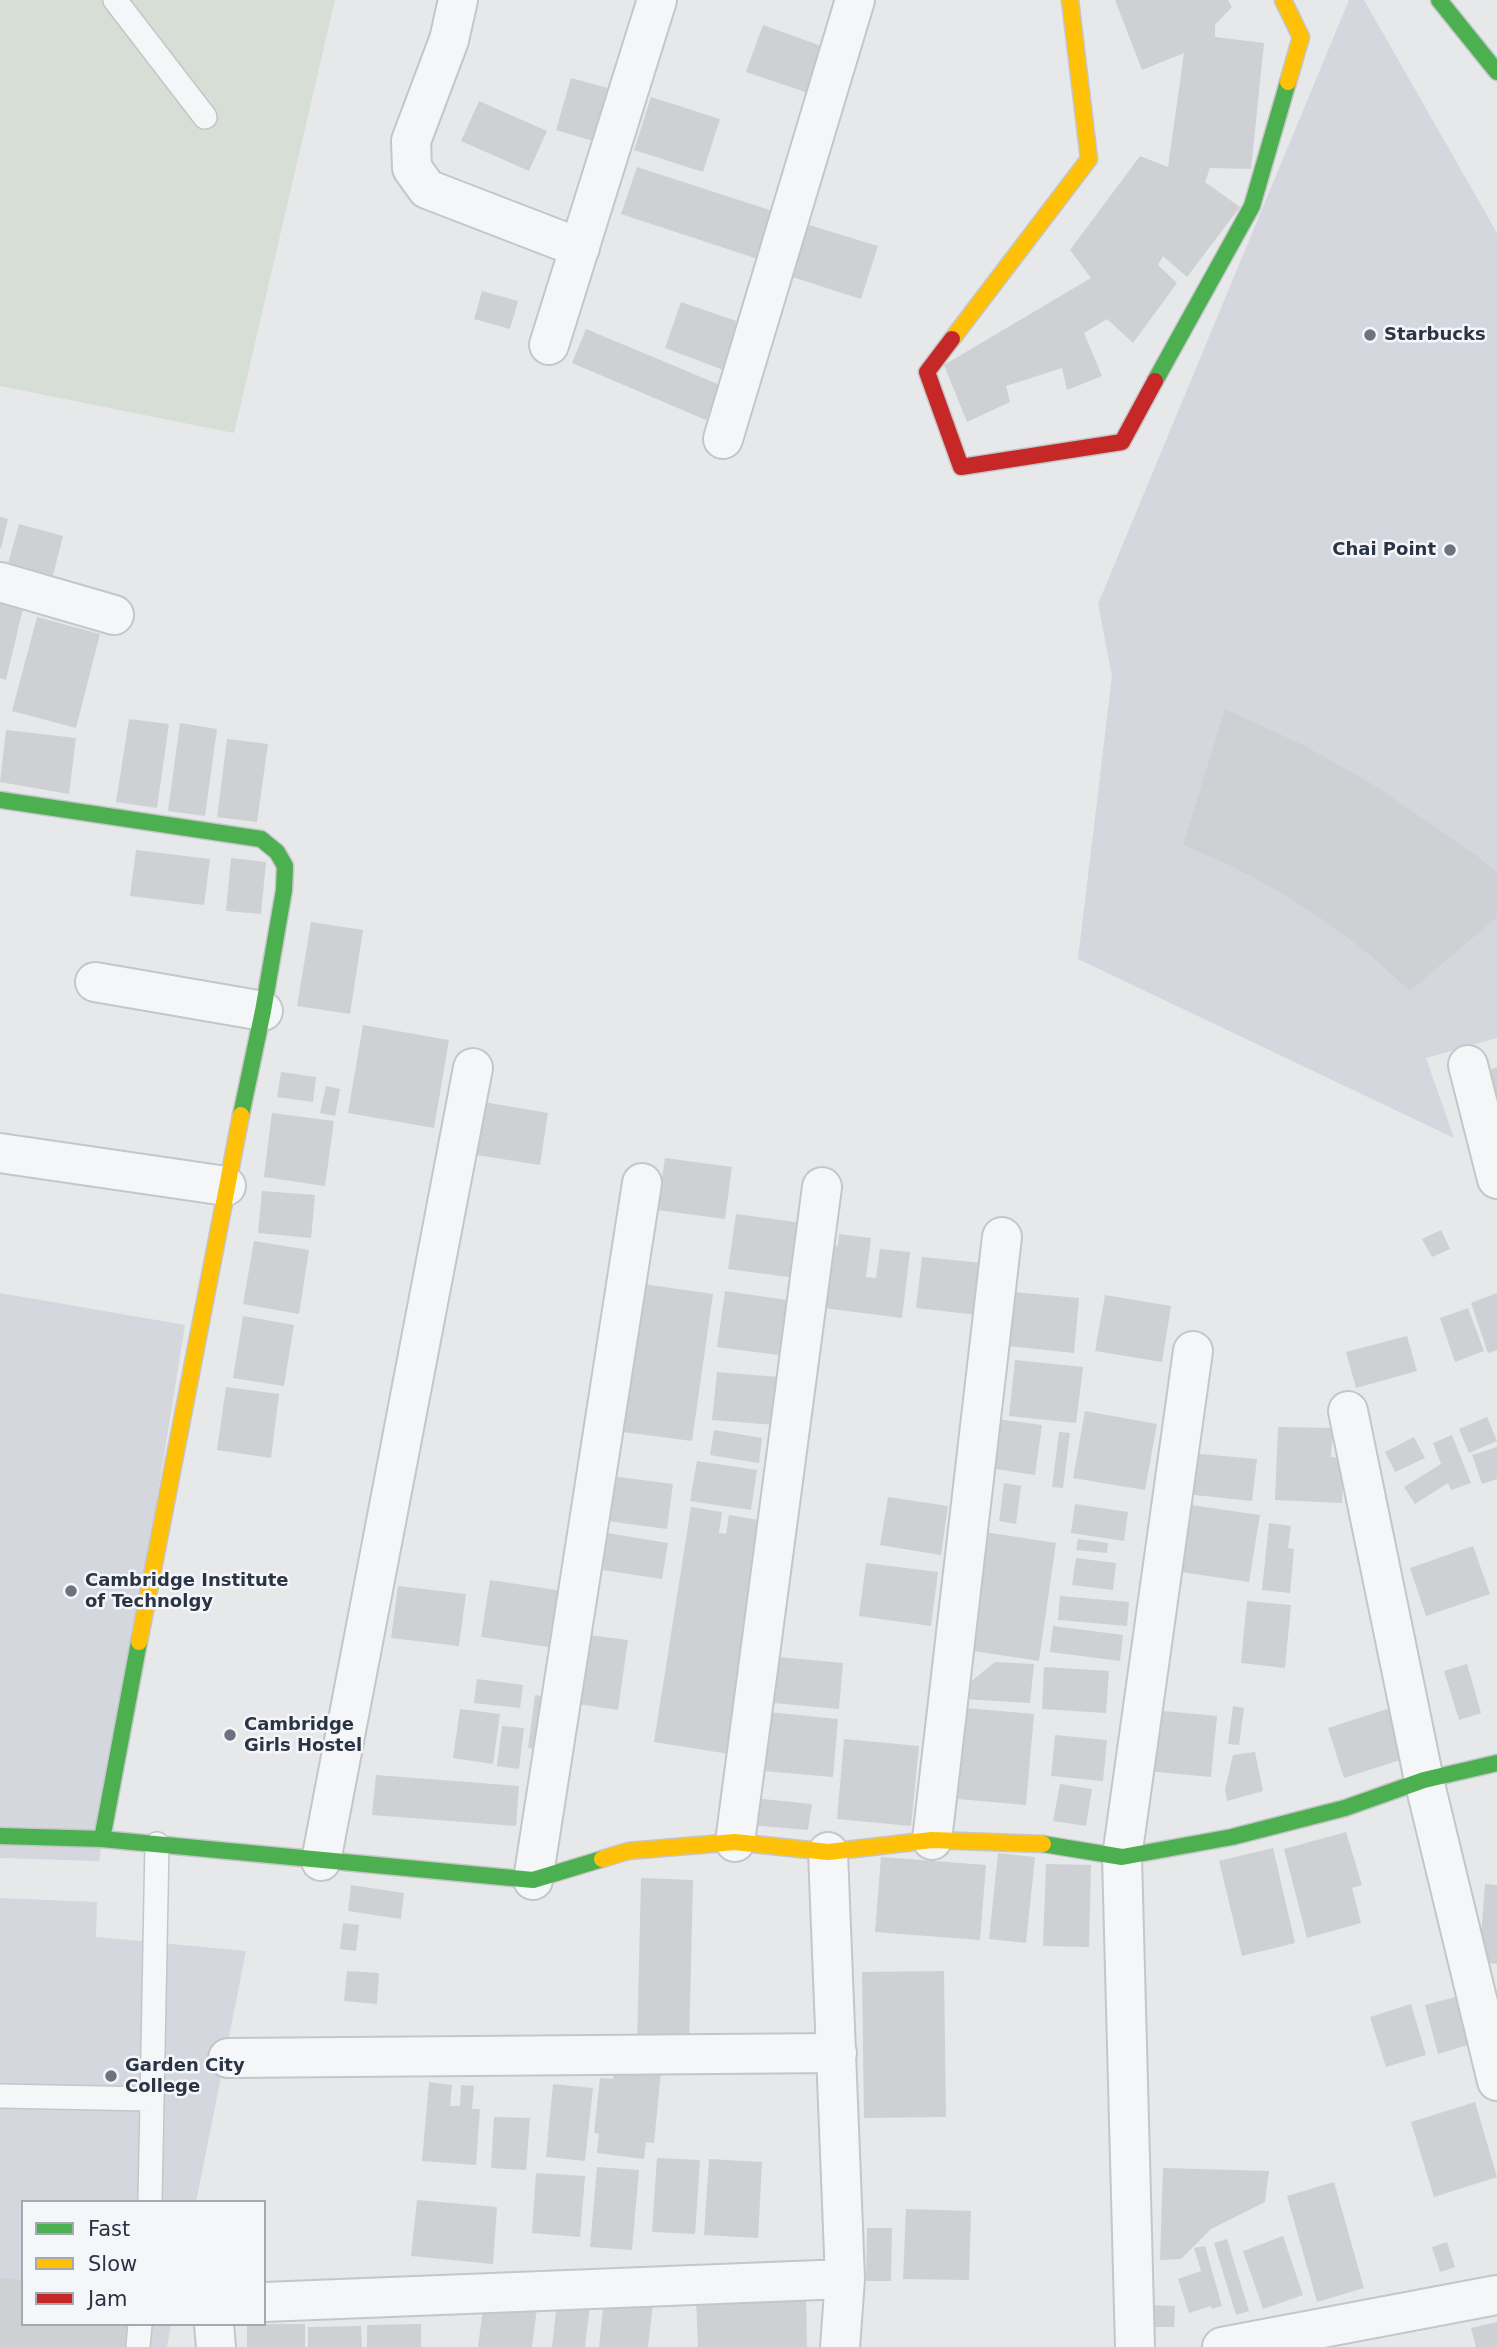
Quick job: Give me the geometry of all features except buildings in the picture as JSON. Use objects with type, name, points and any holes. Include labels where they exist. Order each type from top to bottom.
[{"type":"street","points":[[458,0],[449,40],[411,141],[412,168],[428,189],[580,248]]},
{"type":"street","points":[[549,345],[657,0]]},
{"type":"street","points":[[723,439],[855,0]]},
{"type":"street","points":[[1070,0],[1089,159],[927,372],[961,467],[1122,442],[1252,206],[1301,37],[1283,0]]},
{"type":"street","points":[[1440,0],[1497,72]]},
{"type":"street","points":[[0,582],[114,615]]},
{"type":"street","points":[[0,800],[261,839],[277,852],[285,866],[284,890],[263,1011],[226,1186],[102,1839]]},
{"type":"street","points":[[95,982],[263,1011]]},
{"type":"street","points":[[1468,1065],[1497,1179]]},
{"type":"street","points":[[321,1861],[473,1068]]},
{"type":"street","points":[[0,1153],[226,1186]]},
{"type":"street","points":[[533,1880],[642,1183]]},
{"type":"street","points":[[735,1842],[822,1187]]},
{"type":"street","points":[[932,1840],[1002,1237]]},
{"type":"street","points":[[1135,2347],[1122,1857],[1193,1351]]},
{"type":"street","points":[[1348,1411],[1424,1780],[1497,2081]]},
{"type":"street","points":[[0,1836],[102,1839],[533,1880],[628,1851],[735,1842],[828,1852],[932,1840],[1032,1842],[1122,1857],[1244,1833],[1345,1808],[1424,1780],[1497,1763]]},
{"type":"street","points":[[828,1852],[845,2279],[840,2347]]},
{"type":"street","points":[[228,2058],[837,2053]]},
{"type":"street","points":[[266,2302],[845,2279]]},
{"type":"street","points":[[1222,2347],[1497,2295]]},
{"type":"street","points":[[214,2326],[216,2347]]},
{"type":"lane","points":[[115,0],[205,117]]},
{"type":"lane","points":[[150,2200],[157,1844]]},
{"type":"lane","points":[[0,2096],[150,2099]]},
{"type":"lane","points":[[138,2347],[140,2326]]},
{"type":"shaded area","points":[[0,0],[335,0],[234,433],[0,386]]},
{"type":"shaded area","points":[[1349,0],[1364,0],[1497,233],[1497,1038],[1426,1058],[1454,1138],[1078,959],[1112,676],[1098,604]]},
{"type":"shaded area","name":"Cambridge Institute of Technolgy","points":[[0,1293],[185,1325],[99,1861],[0,1858]]},
{"type":"shaded area","name":"Garden City College","points":[[0,1898],[97,1902],[96,1937],[246,1951],[196,2200],[21,2200],[21,2326],[171,2326],[167,2347],[0,2347]]},
{"type":"traffic: fast","points":[[1439,0],[1497,72]]},
{"type":"traffic: fast","points":[[1155,381],[1252,206],[1288,82]]},
{"type":"traffic: fast","points":[[0,800],[261,839],[277,852],[285,866],[284,890],[241,1115]]},
{"type":"traffic: fast","points":[[102,1839],[139,1642]]},
{"type":"traffic: fast","points":[[1043,1844],[1122,1857],[1232,1837],[1345,1808],[1424,1780],[1497,1763]]},
{"type":"traffic: fast","points":[[0,1836],[102,1839],[533,1880],[602,1859]]},
{"type":"traffic: slow","points":[[952,339],[1089,159],[1070,0]]},
{"type":"traffic: slow","points":[[1283,0],[1301,37],[1288,82]]},
{"type":"traffic: slow","points":[[139,1642],[241,1115]]},
{"type":"traffic: slow","points":[[602,1859],[628,1851],[735,1842],[828,1852],[932,1840],[1043,1844]]},
{"type":"traffic: jam","points":[[952,339],[927,372],[961,467],[1122,442],[1155,381]]},
{"type":"place","name":"Starbucks","points":[[1370,335]]},
{"type":"place","name":"Chai Point","points":[[1450,550]]},
{"type":"place","name":"Cambridge Institute of Technolgy","points":[[71,1591]]},
{"type":"place","name":"Cambridge Girls Hostel","points":[[230,1735]]},
{"type":"place","name":"Garden City College","points":[[111,2076]]}]
